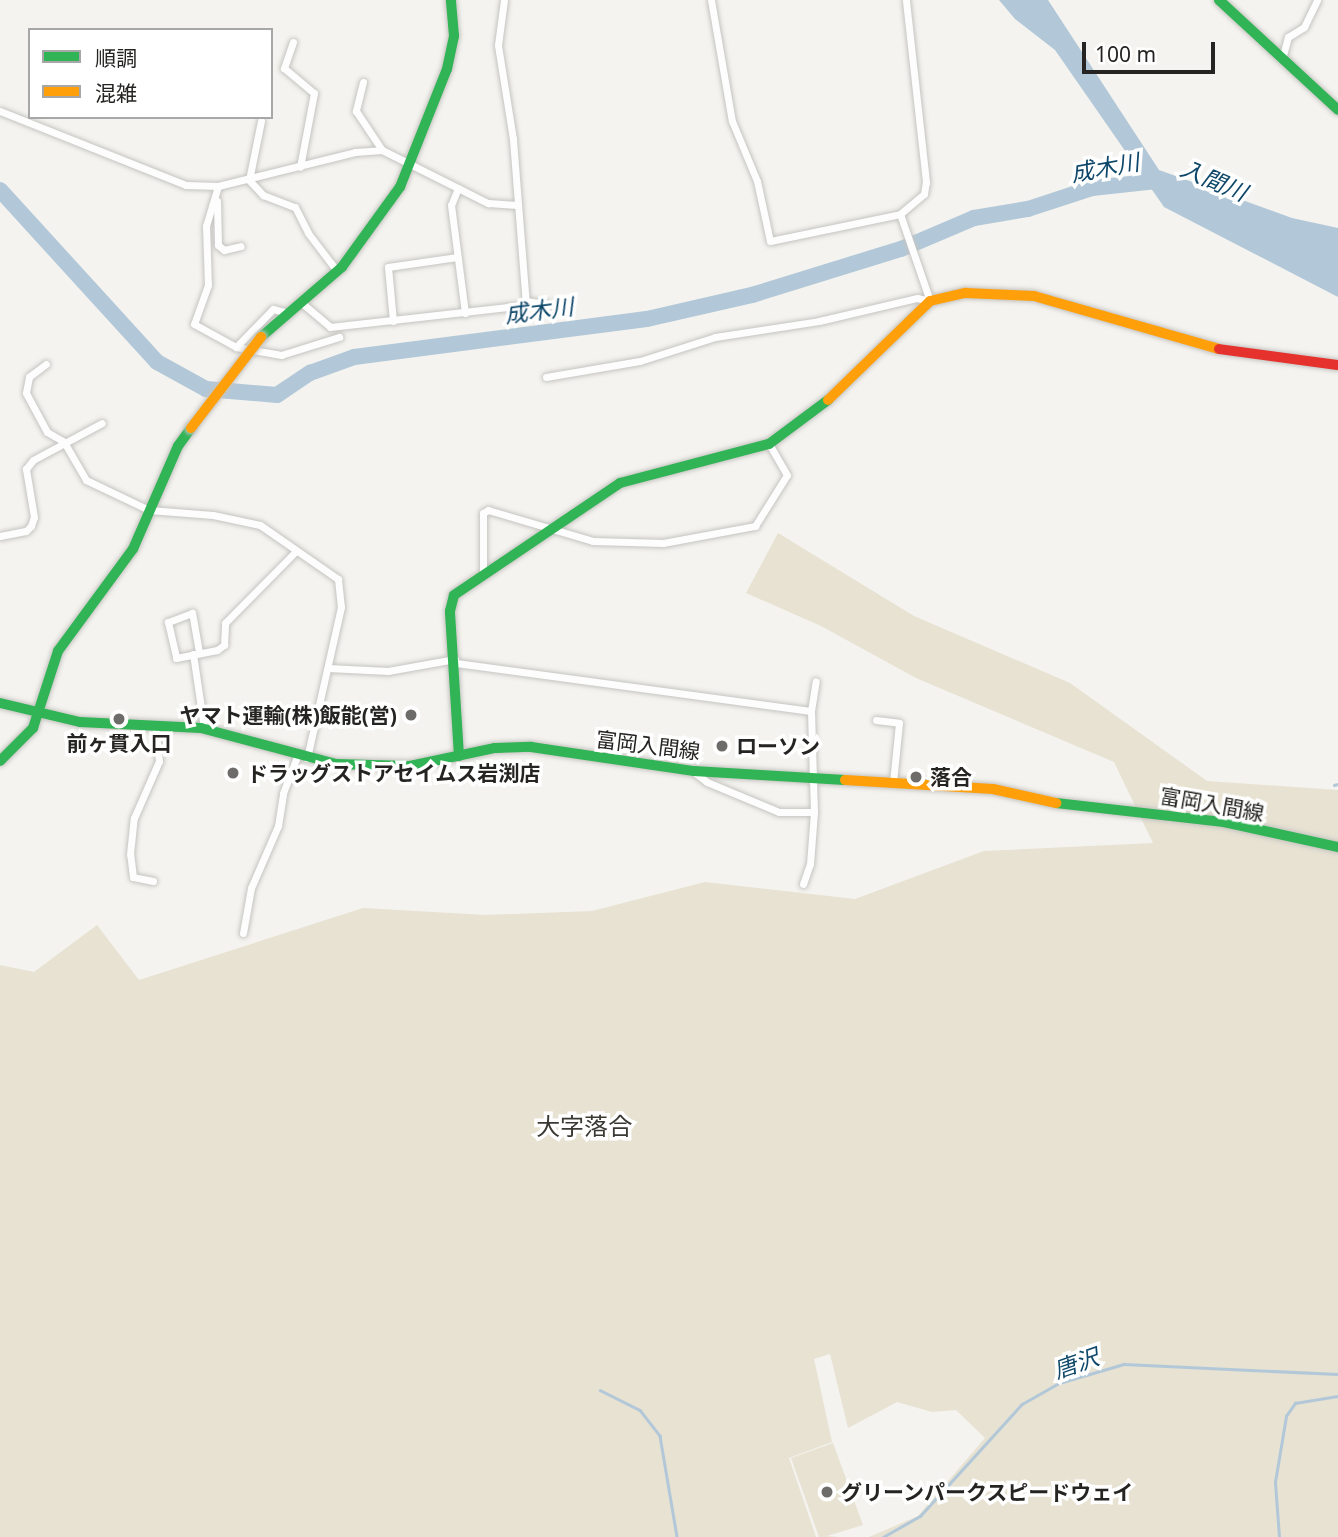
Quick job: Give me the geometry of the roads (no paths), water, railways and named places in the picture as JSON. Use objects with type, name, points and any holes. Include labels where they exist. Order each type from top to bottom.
[{"type":"street","points":[[0,761],[33,728],[58,651],[133,549],[178,446],[261,337],[288,313],[303,304],[337,271],[400,187],[447,69],[454,36],[451,0]]},
{"type":"street","points":[[303,304],[330,327],[526,305],[498,45],[504,0]]},
{"type":"street","points":[[711,0],[732,121],[757,181],[770,241],[900,214],[924,194],[926,170],[906,0]]},
{"type":"street","points":[[1219,0],[1338,110]]},
{"type":"street","points":[[1282,59],[1289,37],[1304,27],[1317,0]]},
{"type":"street","points":[[293,42],[284,68],[314,93],[300,167]]},
{"type":"street","points":[[363,82],[356,111],[382,150]]},
{"type":"street","points":[[0,111],[180,184],[218,186],[355,152],[382,150],[488,203],[517,205]]},
{"type":"street","points":[[249,180],[261,121]]},
{"type":"street","points":[[249,180],[263,195],[295,207],[308,233],[337,271]]},
{"type":"street","points":[[218,186],[218,245],[224,250],[241,246]]},
{"type":"street","points":[[218,186],[206,226],[208,285],[194,324],[236,347],[281,355],[339,337]]},
{"type":"street","points":[[458,188],[451,205],[465,313]]},
{"type":"street","points":[[900,214],[930,301]]},
{"type":"street","points":[[393,321],[388,267],[457,257]]},
{"type":"street","points":[[546,377],[640,361],[715,337],[819,321],[917,298],[930,301],[966,293],[1034,296],[1226,352],[1338,365]]},
{"type":"street","points":[[526,301],[562,307]]},
{"type":"street","points":[[459,756],[456,661],[450,600],[551,528],[635,476],[769,444],[814,413],[930,301]]},
{"type":"street","points":[[236,347],[273,309],[288,313]]},
{"type":"street","points":[[46,364],[29,377],[26,393],[47,432],[64,442],[86,480],[149,510],[213,515],[260,525],[338,579],[342,590],[328,668],[302,758],[286,784],[278,826],[251,888],[243,933]]},
{"type":"street","points":[[0,536],[26,531],[31,526],[34,517],[26,469],[64,442],[102,423]]},
{"type":"street","points":[[483,575],[483,513],[515,515],[593,541],[663,543],[755,526],[786,475],[769,444]]},
{"type":"street","points":[[204,728],[196,653],[192,613],[168,622],[176,658],[196,653],[224,645],[225,623],[296,551]]},
{"type":"street","points":[[328,668],[388,671],[456,661],[811,711]]},
{"type":"street","points":[[803,884],[810,864],[814,812],[816,778],[811,711],[816,681]]},
{"type":"street","name":"富岡入間線","points":[[0,703],[39,714],[98,724],[155,724],[204,728],[302,758],[410,766],[495,748],[531,747],[694,771],[993,789],[1077,807],[1192,817],[1338,847]]},
{"type":"street","points":[[876,720],[899,723],[893,782]]},
{"type":"street","points":[[153,881],[133,877],[130,854],[134,818],[159,761],[155,724]]},
{"type":"street","points":[[694,771],[707,782],[779,812],[814,812]]},
{"type":"water","name":"入間川","points":[[999,0],[1048,0],[1159,170],[1292,218],[1338,228],[1338,297],[1164,207],[1055,50],[1015,19]]},
{"type":"waterway","name":"成木川","points":[[0,190],[157,362],[206,389],[277,395],[310,373],[354,357],[647,319],[752,295],[901,249],[974,218],[1028,209],[1092,188],[1157,181]]},
{"type":"waterway","points":[[1334,785],[1338,784]]},
{"type":"waterway","name":"唐沢","points":[[883,1537],[920,1516],[1022,1404],[1059,1383],[1124,1364],[1338,1374]]},
{"type":"waterway","points":[[600,1390],[640,1410],[660,1436],[677,1537]]},
{"type":"waterway","points":[[1279,1537],[1275,1482],[1286,1416],[1295,1403],[1338,1396]]},
{"type":"place","name":"ヤマト運輸(株)飯能(営)","points":[[411,715]]},
{"type":"place","name":"前ヶ貫入口","points":[[119,719]]},
{"type":"place","name":"ローソン","points":[[722,746]]},
{"type":"place","name":"ドラッグストアセイムス岩渕店","points":[[233,773]]},
{"type":"place","name":"落合","points":[[916,777]]},
{"type":"place","name":"グリーンパークスピードウェイ","points":[[827,1492]]},
{"type":"district","name":"大字落合","points":[[584,1126]]}]
